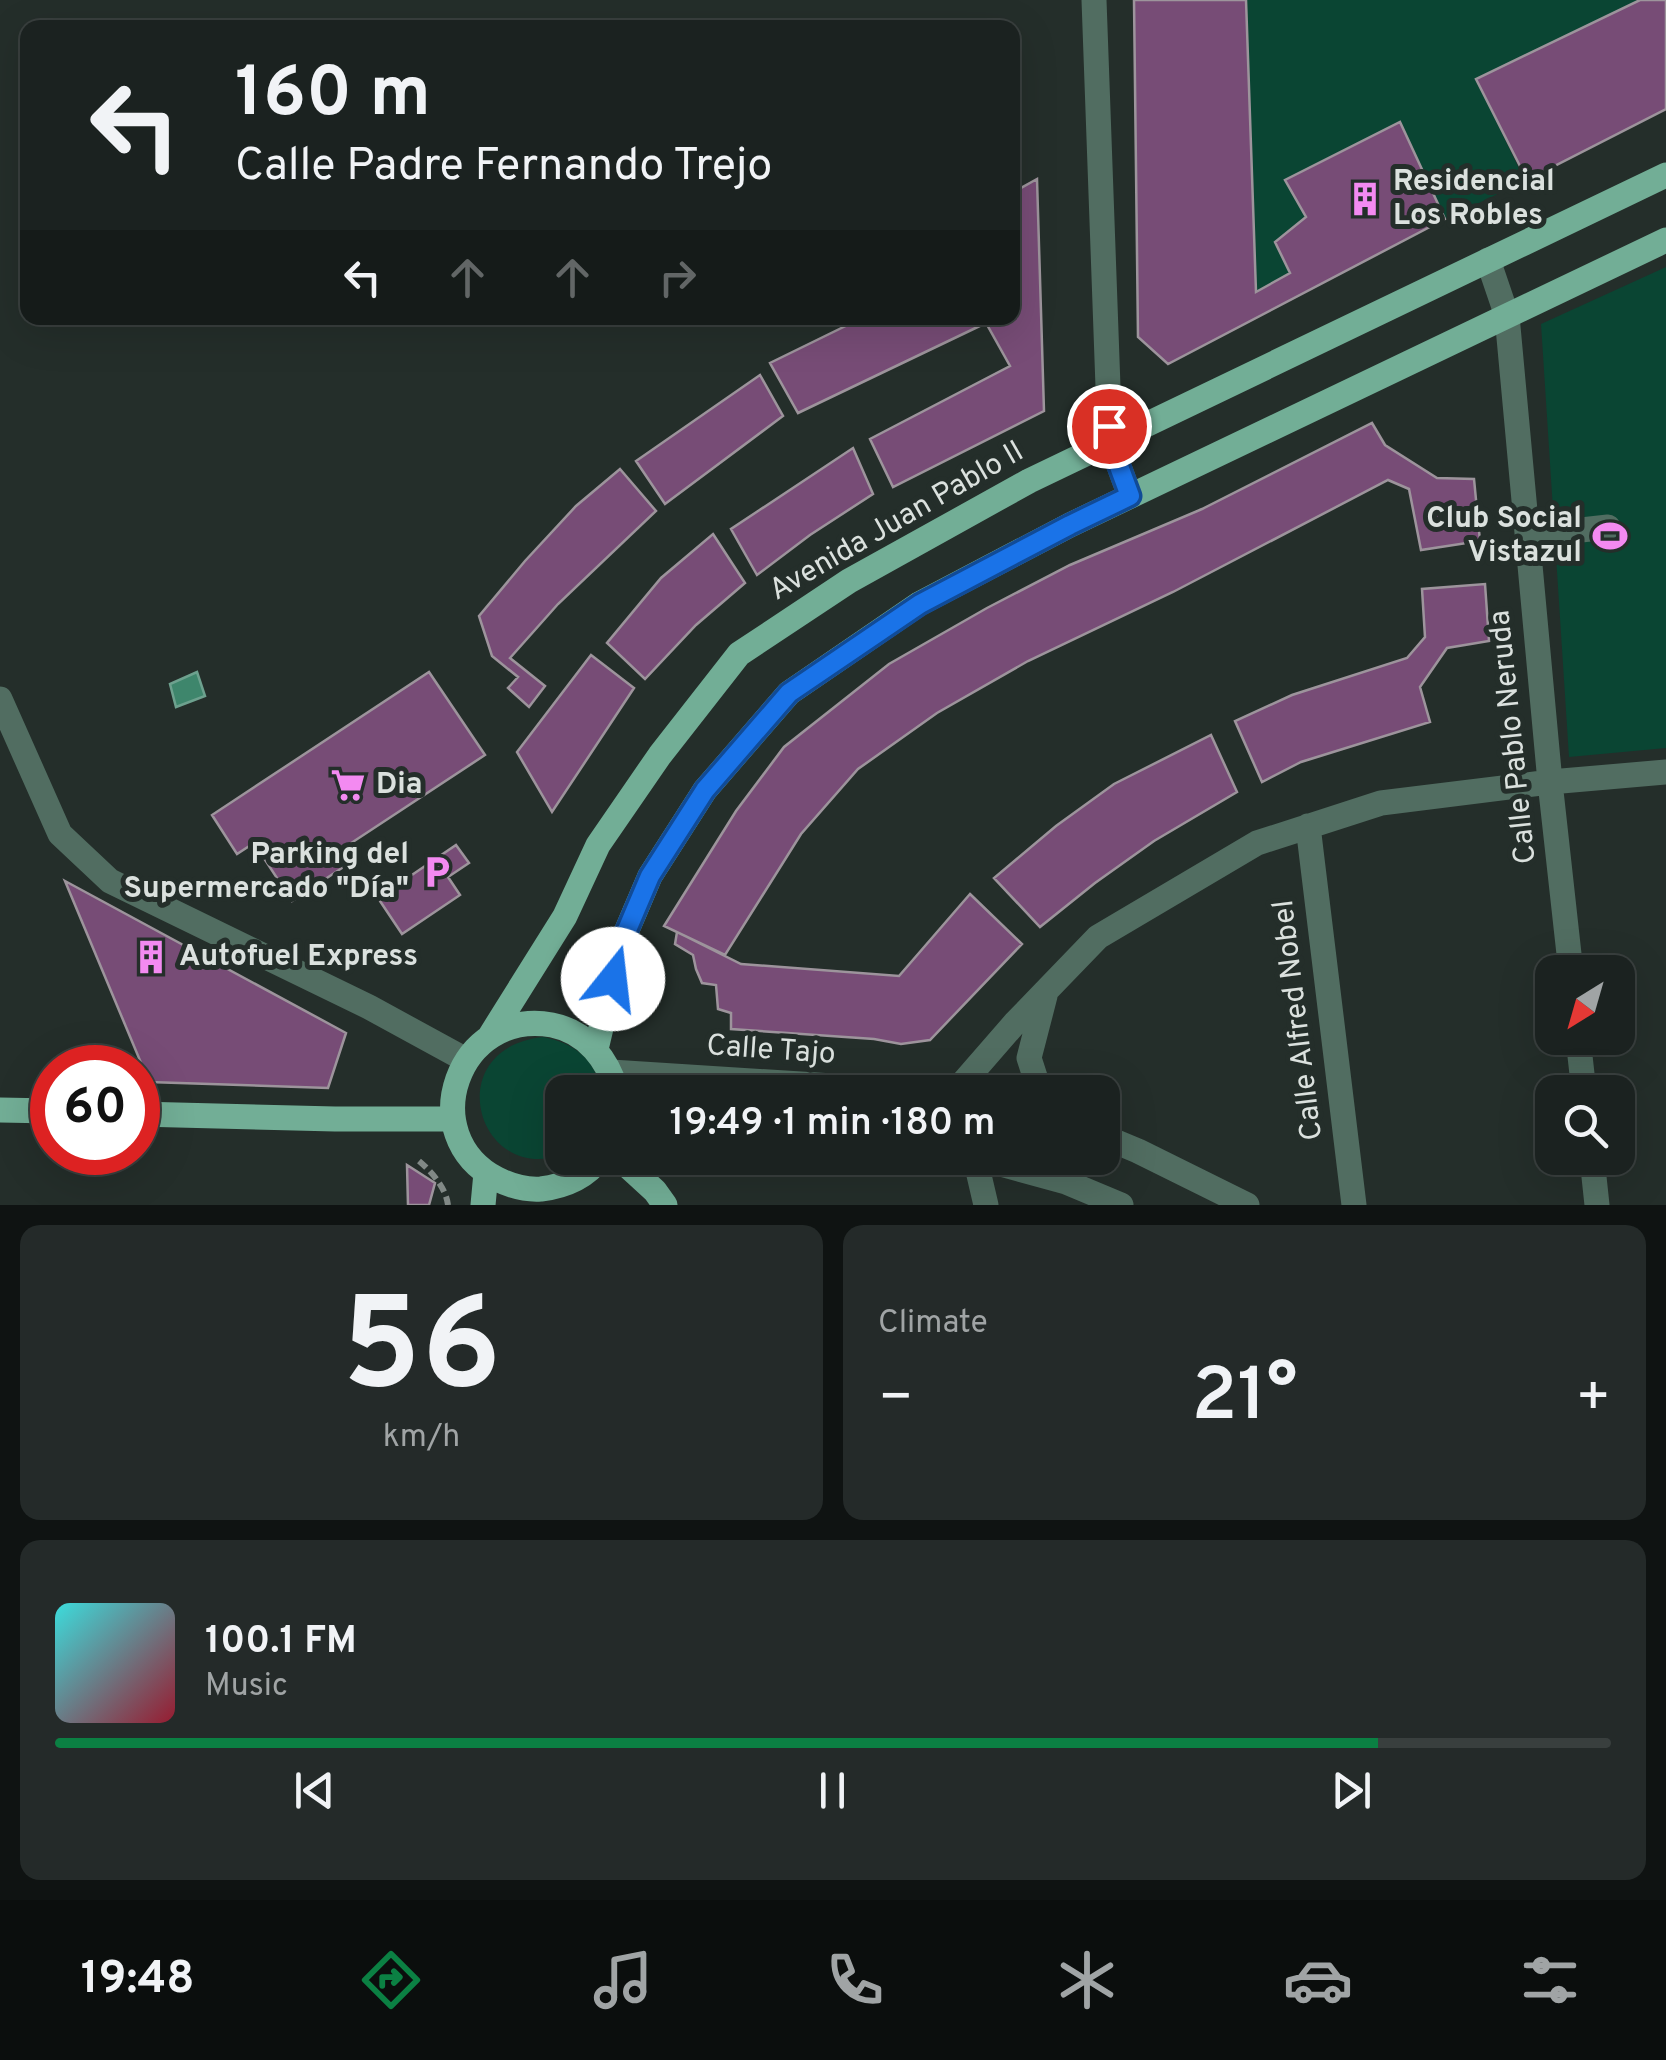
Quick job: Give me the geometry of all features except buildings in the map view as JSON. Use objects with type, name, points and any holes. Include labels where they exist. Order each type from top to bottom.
[{"type":"main road","name":"Avenida Juan Pablo II","points":[[466,1060],[490,1036],[565,916],[598,846],[660,755],[738,654],[849,582],[1029,481],[1666,174]]},
{"type":"main road","points":[[596,1049],[621,944],[650,876],[705,790],[789,693],[920,604],[1070,525],[1666,240]]},
{"type":"main road","points":[[490,1036],[511,1026],[557,1026],[596,1049],[610,1075]]},
{"type":"main road","points":[[466,1060],[455,1087],[453,1119],[459,1140],[486,1174],[509,1186],[556,1195],[582,1175]]},
{"type":"main road","points":[[0,1110],[30,1111]]},
{"type":"main road","points":[[160,1115],[453,1119]]},
{"type":"main road","points":[[483,1205],[486,1174]]},
{"type":"main road","points":[[638,1175],[665,1205]]},
{"type":"street","points":[[1094,0],[1110,442],[1130,496]]},
{"type":"street","name":"Calle Pablo Neruda","points":[[1488,260],[1506,316],[1569,955]]},
{"type":"street","points":[[1528,536],[1608,527]]},
{"type":"street","points":[[0,700],[60,834],[110,880],[368,1007],[466,1060]]},
{"type":"street","points":[[970,1075],[1098,938],[1257,843],[1380,803],[1666,772]]},
{"type":"street","name":"Calle Alfred Nobel","points":[[1308,826],[1354,1205]]},
{"type":"street","points":[[1034,1075],[1029,1058],[1046,992]]},
{"type":"street","points":[[1120,1144],[1247,1205]]},
{"type":"street","points":[[980,1175],[986,1205]]},
{"type":"street","points":[[1040,1175],[1121,1205]]},
{"type":"street","points":[[1594,1175],[1597,1205]]},
{"type":"path","points":[[419,1161],[429,1168],[447,1195],[448,1205]]},
{"type":"shaded area","points":[[1246,0],[1640,0],[1476,79],[1525,181],[1445,219],[1399,123],[1285,180],[1306,217],[1275,242],[1290,273],[1256,292]]},
{"type":"shaded area","name":"Club Social Vistazul","points":[[1666,267],[1666,748],[1569,757],[1541,324]]},
{"type":"shaded area","points":[[197,672],[205,696],[176,707],[170,684]]},
{"type":"shaded area","points":[[543,1037],[564,1043],[582,1054],[596,1075],[545,1075],[545,1157],[532,1159],[508,1150],[491,1133],[481,1111],[481,1087],[490,1064],[510,1046]]},
{"type":"place","name":"Residencial Los Robles","points":[[1365,199]]},
{"type":"place","name":"Club Social Vistazul","points":[[1610,536]]},
{"type":"place","name":"Dia","points":[[348,785]]},
{"type":"place","name":"Parking del Supermercado \"Día\"","points":[[437,872]]},
{"type":"place","name":"Autofuel Express","points":[[151,957]]},
{"type":"route","points":[[613,979],[621,944],[650,876],[705,790],[789,693],[920,604],[1130,496],[1110,442],[1109,426]]}]
